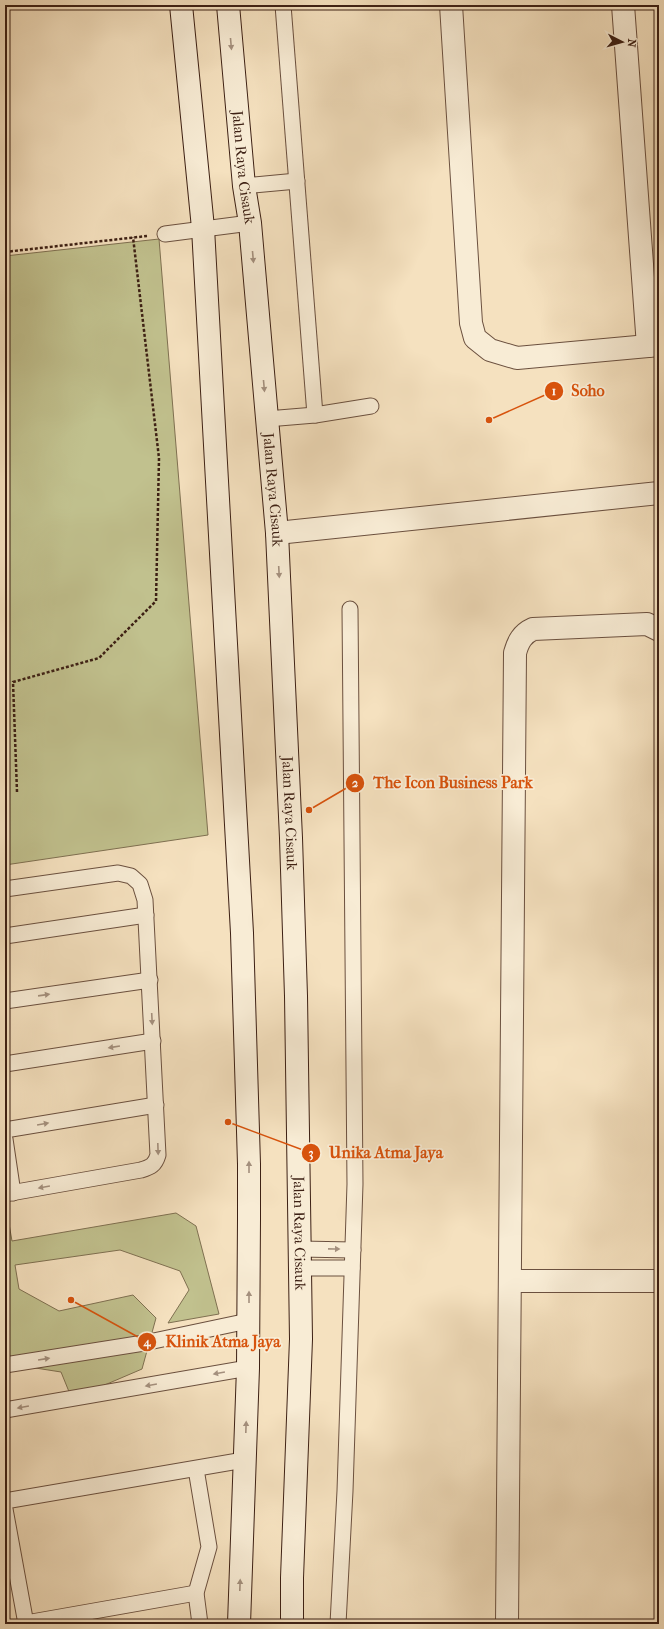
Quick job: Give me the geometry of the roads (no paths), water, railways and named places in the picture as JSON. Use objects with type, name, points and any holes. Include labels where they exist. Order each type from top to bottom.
[{"type":"main road","points":[[180,5],[203,228],[242,933],[249,1164],[248,1368],[239,1624]]},
{"type":"main road","name":"Jalan Raya Cisauk","points":[[228,5],[244,186],[250,223],[277,534],[291,838],[296,996],[300,1258],[300,1371],[292,1578],[292,1624]]},
{"type":"main road","points":[[451,5],[471,323],[475,338],[490,350],[517,358],[653,346],[623,5]]},
{"type":"main road","points":[[277,534],[659,493]]},
{"type":"main road","points":[[507,1624],[515,654],[522,637],[527,631],[533,629],[647,624],[659,630]]},
{"type":"main road","points":[[510,1281],[659,1281]]},
{"type":"lane","points":[[283,5],[315,415]]},
{"type":"lane","points":[[244,186],[296,181]]},
{"type":"lane","points":[[165,234],[250,223]]},
{"type":"lane","points":[[267,419],[315,415],[371,406]]},
{"type":"lane","points":[[338,1624],[345,1491],[355,1184],[350,609]]},
{"type":"lane","points":[[5,889],[118,874],[131,876],[140,884],[145,900],[146,915],[158,1155],[156,1162],[152,1166],[141,1170],[9,1193],[5,1139]]},
{"type":"lane","points":[[5,936],[146,915]]},
{"type":"lane","points":[[5,1001],[150,980]]},
{"type":"lane","points":[[5,1064],[153,1041]]},
{"type":"lane","points":[[5,1130],[156,1105]]},
{"type":"lane","points":[[300,1258],[353,1250]]},
{"type":"lane","points":[[300,1258],[352,1268]]},
{"type":"lane","points":[[5,1365],[144,1343],[248,1321]]},
{"type":"lane","points":[[5,1410],[248,1368]]},
{"type":"lane","points":[[5,1502],[244,1460]]},
{"type":"lane","points":[[196,1469],[209,1547],[196,1593],[200,1624]]},
{"type":"lane","points":[[5,1509],[26,1623],[196,1593]]},
{"type":"place","name":"Soho","points":[[489,420]]},
{"type":"place","name":"The Icon Business Park","points":[[309,810]]},
{"type":"place","name":"Unika Atma Jaya","points":[[228,1122]]},
{"type":"place","name":"Klinik Atma Jaya","points":[[71,1300]]}]
